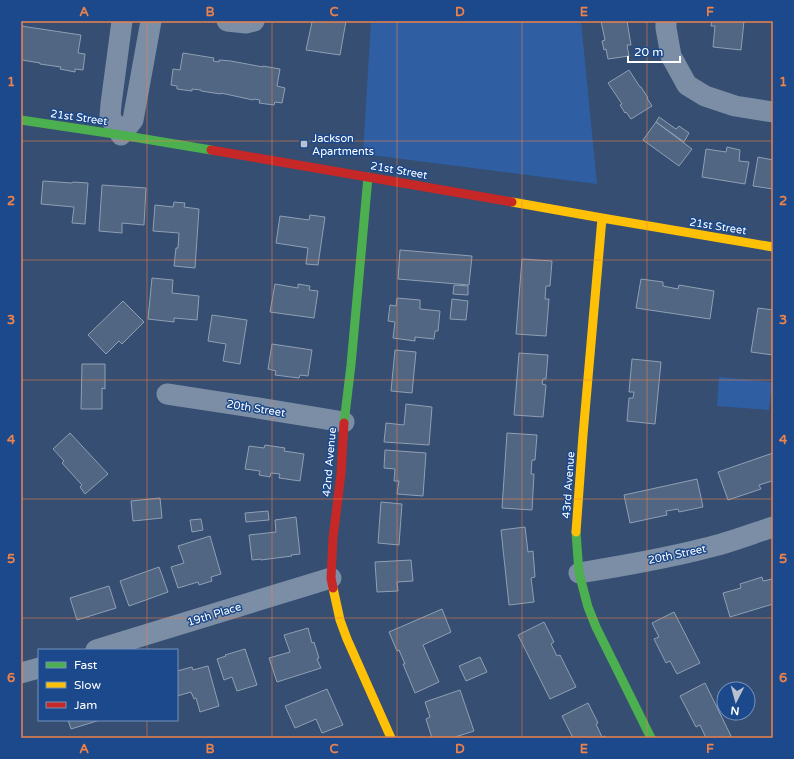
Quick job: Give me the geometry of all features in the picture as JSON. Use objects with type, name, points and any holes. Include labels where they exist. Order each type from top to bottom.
[{"type":"street","points":[[122,21],[110,117],[121,135],[133,120],[151,21]]},
{"type":"street","points":[[227,21],[246,23],[254,21]]},
{"type":"street","points":[[666,21],[671,56],[687,85],[705,96],[735,106],[773,112]]},
{"type":"street","name":"21st Street","points":[[21,120],[121,135],[773,247]]},
{"type":"street","name":"42nd Avenue","points":[[368,177],[351,365],[344,422],[341,474],[333,538],[332,578],[340,620],[391,738]]},
{"type":"street","name":"43rd Avenue","points":[[602,218],[583,435],[577,550],[580,573],[588,607],[596,627],[651,738]]},
{"type":"street","name":"20th Street","points":[[167,394],[344,422]]},
{"type":"street","name":"20th Street","points":[[580,573],[706,548],[747,537],[773,527]]},
{"type":"street","name":"19th Place","points":[[99,649],[332,578]]},
{"type":"street","points":[[21,673],[38,668]]},
{"type":"shaded area","points":[[371,21],[581,21],[597,184],[363,154]]},
{"type":"shaded area","points":[[719,377],[772,382],[769,410],[717,406]]},
{"type":"building","points":[[309,21],[346,21],[340,55],[306,50],[312,22]]},
{"type":"building","points":[[601,21],[627,21],[631,45],[627,45],[629,56],[608,59],[606,49],[604,50],[602,41],[605,40]]},
{"type":"building","points":[[712,21],[744,21],[741,50],[713,47],[715,26],[711,26]]},
{"type":"building","points":[[21,26],[81,35],[78,53],[85,54],[83,70],[75,69],[75,72],[60,69],[61,67],[21,61]]},
{"type":"building","points":[[183,53],[214,58],[213,61],[219,62],[219,60],[231,61],[280,69],[277,86],[285,88],[282,103],[275,102],[274,105],[259,103],[260,100],[253,100],[221,93],[192,89],[192,91],[177,89],[177,86],[171,85],[173,69],[180,70]]},
{"type":"building","points":[[629,70],[652,106],[631,119],[626,112],[625,113],[620,105],[622,104],[608,83]]},
{"type":"building","points":[[659,117],[676,129],[679,126],[689,133],[684,142],[656,122]]},
{"type":"building","points":[[656,122],[692,149],[679,166],[643,140]]},
{"type":"building","points":[[727,147],[740,150],[739,161],[749,162],[745,184],[702,177],[706,149],[726,152]]},
{"type":"building","points":[[758,157],[773,160],[773,189],[753,186]]},
{"type":"building","points":[[43,181],[88,183],[85,224],[72,223],[74,207],[41,204]]},
{"type":"building","points":[[102,185],[146,188],[144,225],[122,223],[122,233],[99,231]]},
{"type":"building","points":[[174,202],[185,203],[184,207],[199,209],[195,268],[174,266],[176,248],[178,248],[179,233],[153,231],[155,205],[173,207]]},
{"type":"building","points":[[310,215],[325,217],[318,265],[306,264],[308,248],[276,243],[280,216],[309,220]]},
{"type":"building","points":[[400,250],[472,256],[469,285],[398,279]]},
{"type":"building","points":[[522,259],[552,261],[550,286],[546,286],[545,299],[549,299],[546,336],[516,334]]},
{"type":"building","points":[[152,278],[173,280],[172,293],[199,296],[197,320],[174,318],[174,322],[148,319]]},
{"type":"building","points":[[641,279],[663,282],[663,286],[678,289],[679,285],[714,291],[710,319],[636,308]]},
{"type":"building","points":[[275,284],[298,288],[298,284],[310,286],[309,290],[318,291],[314,318],[270,312]]},
{"type":"building","points":[[454,285],[468,286],[468,295],[453,294]]},
{"type":"building","points":[[397,298],[420,300],[420,309],[440,311],[438,331],[435,331],[434,339],[415,337],[415,341],[393,338],[395,322],[388,321],[390,305],[396,306]]},
{"type":"building","points":[[452,299],[468,301],[466,320],[450,319]]},
{"type":"building","points":[[123,301],[144,322],[122,344],[119,341],[106,354],[88,335]]},
{"type":"building","points":[[758,308],[773,310],[773,355],[751,352]]},
{"type":"building","points":[[212,315],[247,320],[240,364],[223,361],[226,344],[208,341]]},
{"type":"building","points":[[272,344],[312,350],[308,376],[300,375],[299,378],[275,375],[276,371],[268,369]]},
{"type":"building","points":[[395,350],[416,352],[412,393],[391,391]]},
{"type":"building","points":[[519,353],[548,355],[546,379],[543,379],[542,384],[546,385],[543,417],[514,415]]},
{"type":"building","points":[[632,359],[661,362],[655,424],[627,421],[629,398],[633,398],[634,392],[629,392]]},
{"type":"building","points":[[82,364],[105,364],[105,389],[102,388],[102,409],[81,409]]},
{"type":"building","points":[[406,404],[432,407],[429,445],[384,442],[386,423],[404,425]]},
{"type":"building","points":[[70,433],[108,474],[85,494],[80,487],[82,485],[62,463],[64,461],[53,449]]},
{"type":"building","points":[[507,433],[537,435],[535,460],[532,460],[531,474],[534,474],[532,510],[502,508]]},
{"type":"building","points":[[265,445],[285,448],[284,451],[304,454],[300,481],[279,478],[280,474],[271,473],[270,477],[259,475],[260,471],[245,469],[249,446],[264,448]]},
{"type":"building","points":[[385,450],[426,453],[423,496],[397,494],[399,481],[394,481],[395,469],[384,468]]},
{"type":"building","points":[[773,453],[773,484],[772,481],[759,485],[761,489],[728,500],[718,472]]},
{"type":"building","points":[[697,479],[703,507],[679,512],[678,509],[666,511],[667,515],[630,523],[624,495]]},
{"type":"building","points":[[160,498],[162,518],[133,521],[131,501]]},
{"type":"building","points":[[381,502],[402,504],[399,545],[378,543]]},
{"type":"building","points":[[268,511],[269,520],[246,522],[245,513]]},
{"type":"building","points":[[296,517],[300,554],[252,560],[249,535],[276,532],[275,520]]},
{"type":"building","points":[[201,519],[203,530],[192,532],[190,520]]},
{"type":"building","points":[[525,527],[528,552],[533,551],[535,577],[531,578],[534,602],[509,605],[501,530]]},
{"type":"building","points":[[210,536],[221,574],[211,577],[212,581],[199,585],[198,582],[178,588],[171,567],[184,563],[178,546]]},
{"type":"building","points":[[411,560],[413,581],[397,582],[398,591],[377,592],[375,562]]},
{"type":"building","points":[[159,567],[168,592],[129,606],[120,581]]},
{"type":"building","points":[[762,577],[763,581],[773,579],[773,604],[730,617],[723,593],[741,588],[740,584]]},
{"type":"building","points":[[109,586],[116,608],[77,620],[70,598]]},
{"type":"building","points":[[442,609],[451,632],[423,645],[439,682],[415,693],[403,664],[405,664],[399,650],[397,651],[389,632]]},
{"type":"building","points":[[674,612],[700,663],[677,674],[670,661],[666,663],[654,639],[659,637],[652,623]]},
{"type":"building","points":[[544,622],[554,642],[551,644],[557,656],[560,655],[576,687],[550,699],[518,635]]},
{"type":"building","points":[[308,628],[312,643],[314,642],[319,658],[317,659],[321,668],[277,682],[269,658],[290,652],[284,635]]},
{"type":"building","points":[[245,649],[257,685],[237,691],[232,677],[224,680],[217,659]]},
{"type":"building","points":[[480,657],[487,672],[466,681],[459,666]]},
{"type":"building","points":[[208,666],[219,706],[200,712],[196,698],[194,699],[191,692],[178,696],[178,671],[192,667],[193,670]]},
{"type":"building","points":[[705,683],[716,705],[716,721],[724,721],[732,738],[706,738],[700,725],[696,727],[680,696]]},
{"type":"building","points":[[327,689],[343,725],[322,733],[316,719],[295,728],[285,706]]},
{"type":"building","points":[[460,690],[474,731],[452,738],[432,738],[426,719],[430,717],[425,702]]},
{"type":"building","points":[[588,703],[598,723],[596,724],[602,737],[605,736],[606,738],[573,738],[562,716]]},
{"type":"building","points":[[68,721],[97,721],[71,729]]},
{"type":"traffic: fast","points":[[21,120],[211,150]]},
{"type":"traffic: fast","points":[[344,423],[351,365],[368,177]]},
{"type":"traffic: fast","points":[[576,532],[579,573],[588,607],[596,627],[651,738]]},
{"type":"traffic: slow","points":[[512,202],[773,247]]},
{"type":"traffic: slow","points":[[576,532],[602,218]]},
{"type":"traffic: slow","points":[[333,588],[340,620],[347,639],[391,738]]},
{"type":"traffic: jam","points":[[211,150],[512,202]]},
{"type":"traffic: jam","points":[[333,588],[331,578],[333,538],[341,474],[344,423]]},
{"type":"place","name":"Jackson Apartments","points":[[304,144]]}]
